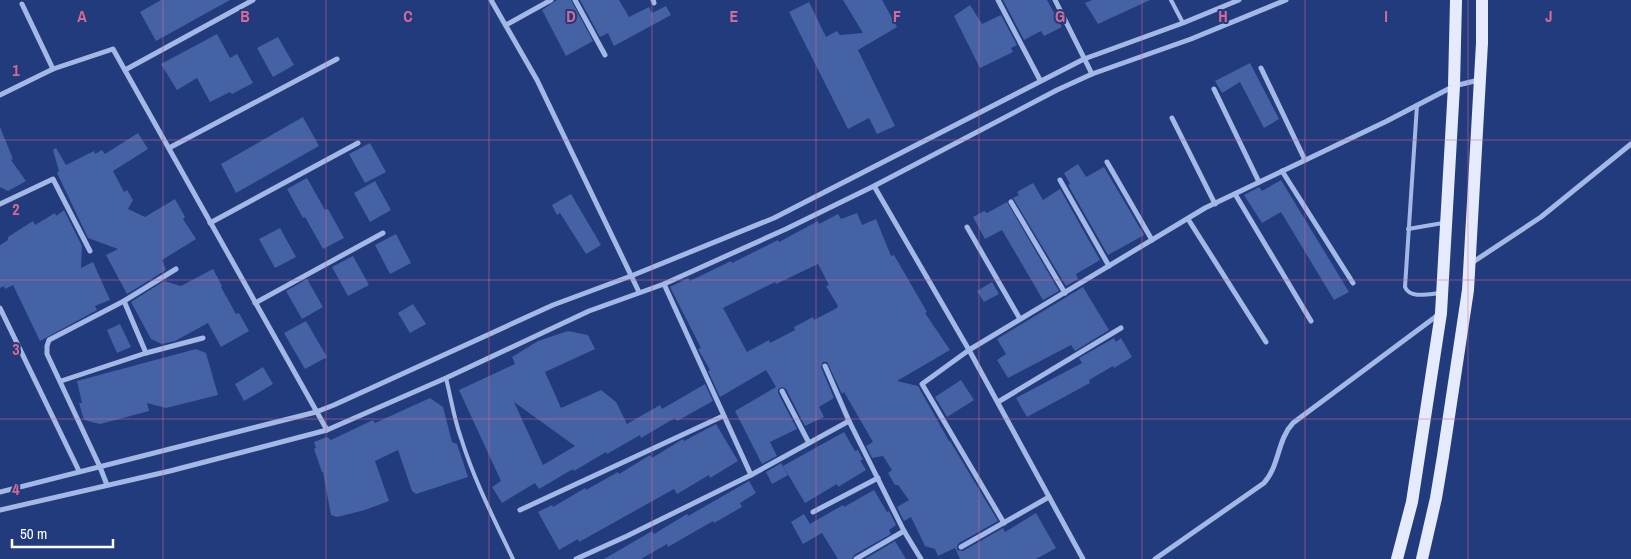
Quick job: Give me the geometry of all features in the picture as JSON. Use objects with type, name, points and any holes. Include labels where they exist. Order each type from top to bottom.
[{"type":"main road","points":[[1397,559],[1412,502],[1441,313],[1454,86],[1456,0]]},
{"type":"main road","points":[[1422,559],[1444,456],[1468,290],[1480,80],[1482,0]]},
{"type":"street","points":[[125,70],[253,0]]},
{"type":"street","points":[[491,0],[538,80],[639,292]]},
{"type":"street","points":[[506,25],[551,0]]},
{"type":"street","points":[[576,0],[605,55]]},
{"type":"street","points":[[998,0],[1040,80]]},
{"type":"street","points":[[1055,0],[1092,74]]},
{"type":"street","points":[[0,492],[79,470],[100,467],[316,412],[351,398],[553,305],[632,276],[774,218],[1084,59],[1183,23],[1239,0]]},
{"type":"street","points":[[0,510],[170,471],[327,430],[446,378],[589,311],[664,284],[786,229],[874,186],[1057,90],[1092,74],[1191,39],[1286,0]]},
{"type":"street","points":[[22,4],[53,69]]},
{"type":"street","points":[[0,95],[53,69],[113,49],[327,430]]},
{"type":"street","points":[[168,148],[337,59]]},
{"type":"street","points":[[1261,68],[1304,160]]},
{"type":"street","points":[[1004,523],[922,384],[969,350],[1215,204],[1454,86],[1480,80]]},
{"type":"street","points":[[1214,90],[1259,182]]},
{"type":"street","points":[[1172,118],[1215,204]]},
{"type":"street","points":[[210,223],[358,143]]},
{"type":"street","points":[[1470,264],[1541,217],[1631,144]]},
{"type":"street","points":[[1107,162],[1152,240]]},
{"type":"street","points":[[1282,171],[1352,283]]},
{"type":"street","points":[[0,204],[53,179],[90,251]]},
{"type":"street","points":[[1060,180],[1109,266]]},
{"type":"street","points":[[874,186],[969,350],[1083,559]]},
{"type":"street","points":[[1236,194],[1311,321]]},
{"type":"street","points":[[1011,202],[1065,293]]},
{"type":"street","points":[[1188,219],[1266,342]]},
{"type":"street","points":[[967,227],[1020,319]]},
{"type":"street","points":[[255,303],[383,233]]},
{"type":"street","points":[[107,485],[47,354],[49,340],[124,301],[176,270]]},
{"type":"street","points":[[664,284],[751,475]]},
{"type":"street","points":[[124,301],[146,354]]},
{"type":"street","points":[[0,308],[79,470]]},
{"type":"street","points":[[1155,559],[1264,483],[1274,468],[1283,436],[1293,422],[1441,313]]},
{"type":"street","points":[[998,402],[1121,328]]},
{"type":"street","points":[[61,381],[203,338]]},
{"type":"street","points":[[825,366],[849,420],[904,531],[921,559]]},
{"type":"street","points":[[782,391],[809,443]]},
{"type":"street","points":[[520,510],[723,416]]},
{"type":"street","points":[[576,559],[751,475],[849,420]]},
{"type":"street","points":[[814,512],[878,478]]},
{"type":"street","points":[[961,547],[1049,497]]},
{"type":"street","points":[[856,559],[904,531]]},
{"type":"lane","points":[[1171,0],[1183,23]]},
{"type":"lane","points":[[1417,105],[1408,229],[1406,291],[1412,295],[1442,293]]},
{"type":"lane","points":[[1408,229],[1446,222]]},
{"type":"lane","points":[[446,378],[460,437],[476,478],[513,559]]},
{"type":"building","points":[[161,0],[230,0],[156,41],[140,12]]},
{"type":"building","points":[[557,0],[571,0],[593,41],[566,56],[542,10]]},
{"type":"building","points":[[580,0],[619,0],[629,17],[649,7],[652,13],[666,6],[671,15],[614,46],[608,33],[600,37]]},
{"type":"building","points":[[843,0],[882,0],[897,27],[858,50],[895,126],[877,134],[869,118],[848,129],[789,12],[809,2],[826,37],[837,31],[840,35],[863,33]]},
{"type":"building","points":[[1003,0],[1047,0],[1062,27],[1044,36],[1041,31],[1024,40]]},
{"type":"building","points":[[1092,0],[1150,0],[1098,24],[1085,3]]},
{"type":"building","points":[[970,5],[982,24],[1001,15],[1017,45],[1011,48],[1013,52],[980,68],[954,16]]},
{"type":"building","points":[[217,34],[230,58],[237,54],[253,83],[232,94],[230,92],[210,102],[197,78],[177,90],[161,64]]},
{"type":"building","points":[[278,37],[294,65],[273,77],[257,48]]},
{"type":"building","points":[[1250,63],[1279,119],[1264,128],[1240,82],[1222,93],[1215,81]]},
{"type":"building","points":[[303,117],[319,146],[236,193],[221,164]]},
{"type":"building","points":[[0,127],[13,159],[11,160],[26,181],[8,191],[0,187]]},
{"type":"building","points":[[138,133],[148,149],[113,171],[124,192],[127,190],[133,200],[128,209],[145,217],[175,199],[185,217],[183,219],[196,239],[162,260],[166,270],[127,294],[106,255],[118,249],[88,238],[57,173],[59,171],[53,150],[56,148],[66,165],[94,151],[95,154],[102,150],[105,154]]},
{"type":"building","points":[[370,143],[386,172],[365,183],[349,154]]},
{"type":"building","points":[[1078,164],[1086,177],[1104,167],[1144,235],[1108,255],[1068,185],[1070,184],[1064,173]]},
{"type":"building","points":[[307,178],[325,210],[328,209],[344,238],[323,249],[287,189]]},
{"type":"building","points":[[1281,180],[1349,292],[1334,300],[1281,212],[1262,223],[1244,195],[1259,187],[1262,191]]},
{"type":"building","points":[[375,181],[391,210],[370,222],[354,193]]},
{"type":"building","points":[[1033,183],[1043,200],[1060,189],[1100,260],[1076,274],[1078,279],[1066,286],[1013,198],[1019,195],[1017,192]]},
{"type":"building","points":[[571,194],[601,245],[586,254],[560,213],[557,215],[552,205]]},
{"type":"building","points":[[1007,202],[1059,291],[1043,300],[1002,230],[985,239],[973,217],[984,211],[987,213]]},
{"type":"building","points":[[64,210],[82,246],[81,268],[93,262],[110,300],[95,306],[97,310],[40,341],[13,285],[5,289],[4,286],[0,288],[0,245],[8,240],[8,237],[33,221],[35,225],[55,213],[56,216]]},
{"type":"building","points":[[857,213],[862,225],[876,219],[891,256],[894,255],[927,312],[925,313],[950,350],[897,381],[918,386],[998,521],[959,543],[957,550],[963,551],[1003,528],[1005,532],[1036,513],[1056,548],[1036,559],[960,559],[955,548],[938,556],[935,549],[925,546],[911,517],[904,521],[897,507],[909,500],[898,485],[895,485],[888,473],[892,470],[883,456],[872,458],[866,446],[873,442],[844,392],[842,394],[827,362],[823,362],[821,367],[834,398],[819,407],[824,417],[805,426],[786,389],[782,387],[778,389],[778,393],[797,429],[770,442],[777,456],[762,464],[735,411],[776,387],[766,370],[720,397],[708,371],[710,370],[698,349],[701,348],[670,287],[688,278],[690,281],[731,261],[732,263],[778,240],[779,242],[818,221],[819,224],[838,214],[841,219]],"holes":[[[818,264],[829,285],[826,286],[838,306],[837,308],[814,320],[813,317],[794,327],[795,330],[770,343],[769,340],[747,352],[723,308],[775,282],[776,284]]]},
{"type":"building","points":[[280,228],[296,257],[275,268],[259,239]]},
{"type":"building","points":[[396,234],[411,263],[390,274],[375,245]]},
{"type":"building","points":[[353,256],[369,285],[348,296],[332,267]]},
{"type":"building","points":[[213,269],[236,314],[239,313],[249,331],[221,347],[208,323],[175,341],[162,344],[151,339],[131,302],[164,281],[181,286]]},
{"type":"building","points":[[307,279],[323,307],[302,319],[286,291]]},
{"type":"building","points":[[992,282],[999,294],[984,302],[977,291]]},
{"type":"building","points":[[1083,287],[1109,330],[1075,351],[1071,345],[1008,378],[997,360],[1006,354],[997,339]]},
{"type":"building","points":[[413,304],[426,324],[410,333],[398,313]]},
{"type":"building","points":[[306,321],[327,357],[305,369],[284,333]]},
{"type":"building","points":[[120,324],[131,347],[117,353],[107,330]]},
{"type":"building","points":[[568,331],[588,335],[595,349],[545,372],[561,408],[601,390],[616,402],[627,424],[660,405],[662,409],[705,384],[713,401],[677,421],[675,418],[641,438],[640,435],[607,454],[606,452],[539,489],[535,483],[502,503],[492,487],[501,481],[459,390],[515,364],[512,357],[538,341]],"holes":[[[514,402],[575,446],[543,465]]]},
{"type":"building","points":[[1114,338],[1116,342],[1121,338],[1132,357],[1089,380],[1090,383],[1027,417],[1016,398],[1082,363],[1079,358]]},
{"type":"building","points":[[196,349],[206,353],[218,395],[166,408],[147,403],[149,411],[100,424],[84,420],[79,403],[82,403],[77,381]]},
{"type":"building","points":[[263,367],[273,384],[244,401],[235,384]]},
{"type":"building","points":[[961,380],[974,400],[947,417],[935,397]]},
{"type":"building","points":[[430,398],[443,407],[452,442],[457,444],[468,477],[416,494],[412,491],[398,450],[375,461],[389,501],[365,510],[337,517],[331,515],[323,472],[314,449],[316,448],[314,442],[327,437],[331,440],[373,420],[375,423]]},
{"type":"building","points":[[716,424],[738,461],[710,478],[709,475],[677,494],[674,489],[579,542],[578,539],[559,550],[538,512],[552,505],[553,507],[585,488],[586,490],[618,472],[619,474],[650,455],[652,458],[683,439],[684,441]]},
{"type":"building","points":[[844,432],[855,451],[858,450],[863,460],[860,460],[866,470],[838,487],[837,484],[805,503],[783,466]]},
{"type":"building","points":[[781,463],[788,475],[772,484],[766,472]]},
{"type":"building","points":[[749,481],[756,493],[740,503],[742,507],[714,523],[713,521],[668,547],[667,544],[641,559],[604,559],[652,531],[654,534],[687,514],[688,516]]},
{"type":"building","points":[[874,490],[887,512],[889,511],[896,525],[889,530],[891,534],[854,555],[852,559],[838,559],[822,533],[803,544],[791,522],[804,514],[810,524]]},
{"type":"building","points":[[895,541],[906,559],[865,559]]}]
